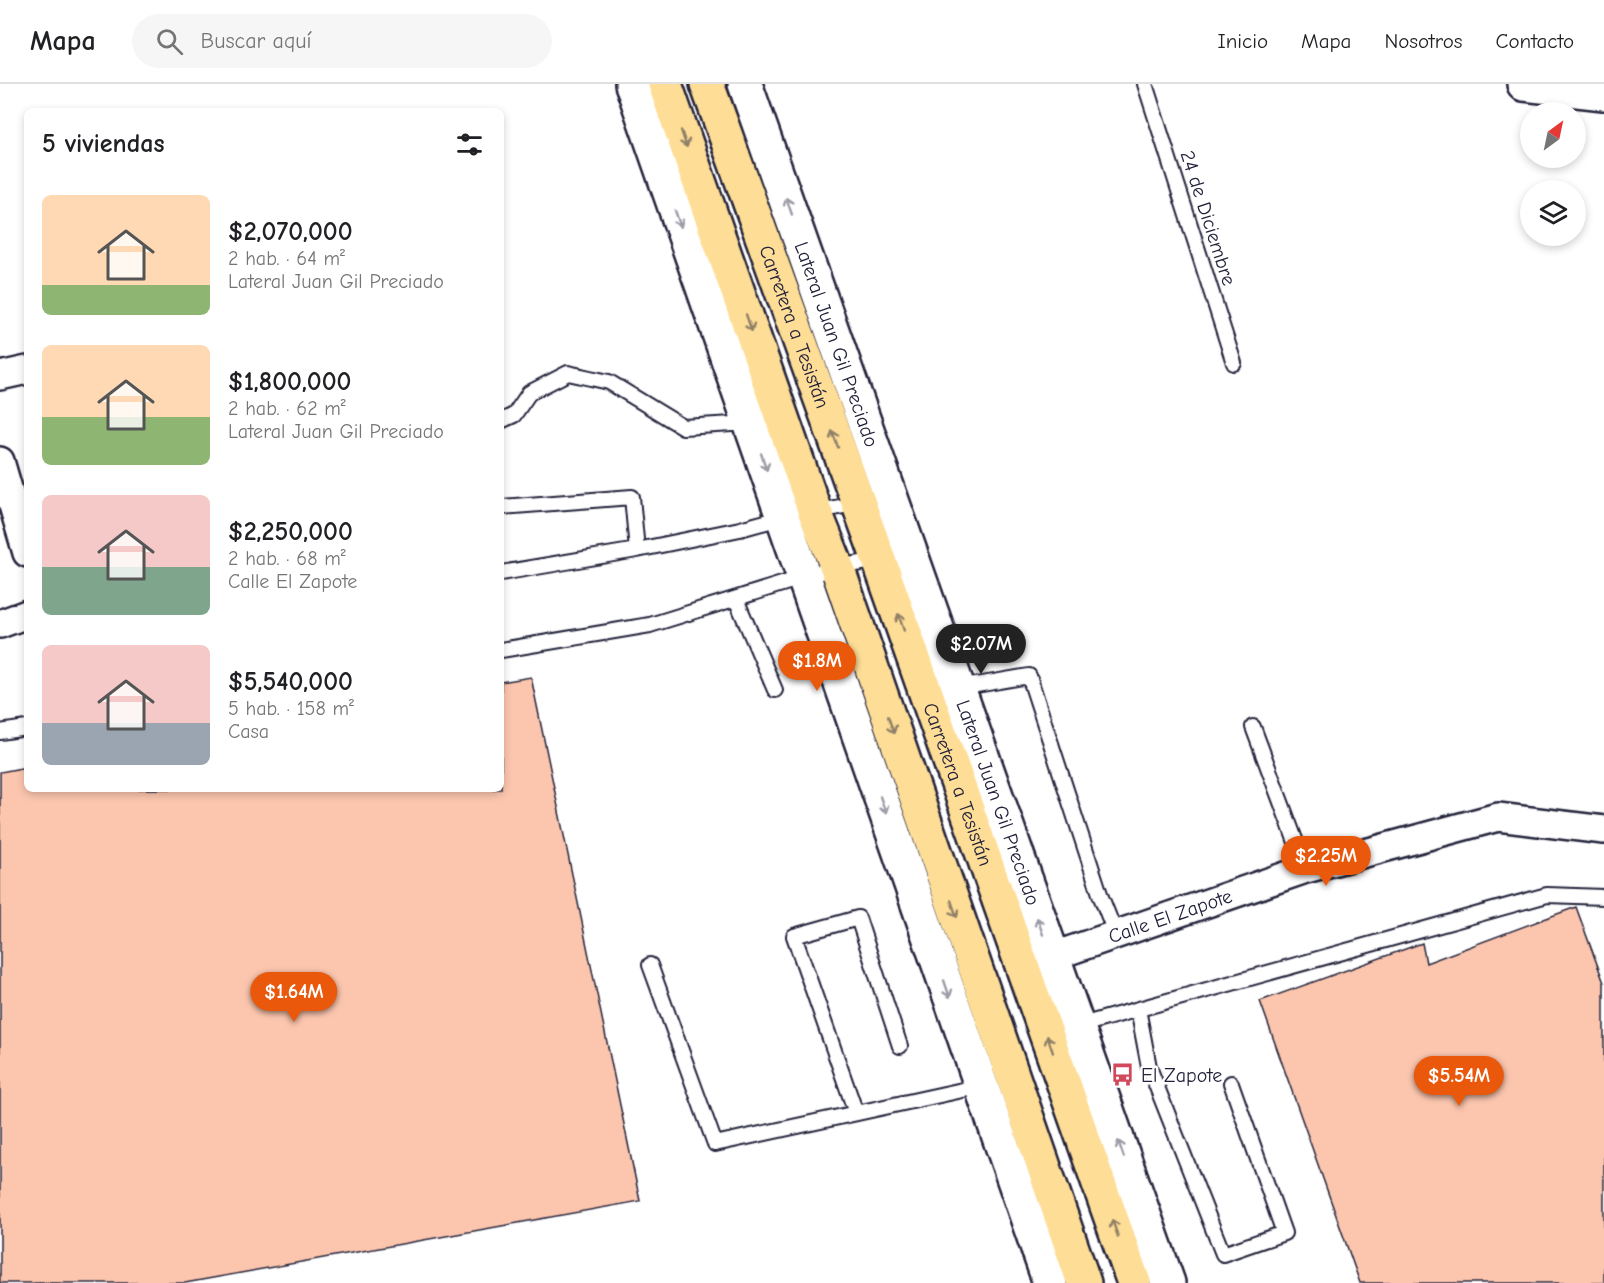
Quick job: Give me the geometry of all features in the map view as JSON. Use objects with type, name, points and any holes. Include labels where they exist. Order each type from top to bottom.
[{"type":"main road","points":[[632,84],[750,423],[799,515],[804,578],[1050,1283]]},
{"type":"main road","name":"Carretera a Tesistán","points":[[665,84],[799,515],[837,567],[1084,1283]]},
{"type":"main road","name":"Carretera a Tesistán","points":[[707,84],[875,500],[895,555],[1134,1283]]},
{"type":"main road","name":"Lateral Juan Gil Preciado","points":[[745,84],[875,500]]},
{"type":"main road","points":[[1524,84],[1604,93]]},
{"type":"main road","name":"Lateral Juan Gil Preciado","points":[[895,555],[959,688],[1051,957],[1078,1026],[1168,1283]]},
{"type":"street","points":[[0,376],[24,371]]},
{"type":"street","points":[[0,461],[24,543]]},
{"type":"street","points":[[0,624],[24,615]]},
{"type":"street","name":"Calle El Zapote","points":[[1051,957],[1306,869],[1498,818],[1604,830]]},
{"type":"lane","name":"24 de Diciembre","points":[[1145,84],[1234,363]]},
{"type":"lane","points":[[504,420],[514,415],[529,393],[568,373],[609,382],[683,427],[750,423]]},
{"type":"lane","points":[[504,507],[632,497],[637,550]]},
{"type":"lane","points":[[504,572],[637,550],[875,500]]},
{"type":"lane","points":[[504,649],[650,625],[837,567],[895,555]]},
{"type":"lane","points":[[736,599],[775,690]]},
{"type":"lane","points":[[959,688],[1029,676],[1101,897],[1116,935]]},
{"type":"lane","points":[[1253,727],[1306,869]]},
{"type":"lane","points":[[0,732],[24,728]]},
{"type":"lane","points":[[1078,1026],[1547,895],[1604,897]]},
{"type":"lane","points":[[856,1113],[794,936],[858,918],[900,1046]]},
{"type":"lane","points":[[650,965],[715,1144],[981,1086]]},
{"type":"lane","points":[[1138,1009],[1149,1067],[1222,1254],[1284,1233],[1231,1083]]},
{"type":"building","points":[[531,677],[640,1201],[185,1283],[0,1283],[0,772],[24,768],[24,792],[504,792],[504,682]]},
{"type":"building","points":[[1576,907],[1604,983],[1604,1283],[1360,1283],[1260,1001],[1422,943],[1426,963]]},
{"type":"place","name":"El Zapote","points":[[1123,1075]]}]
